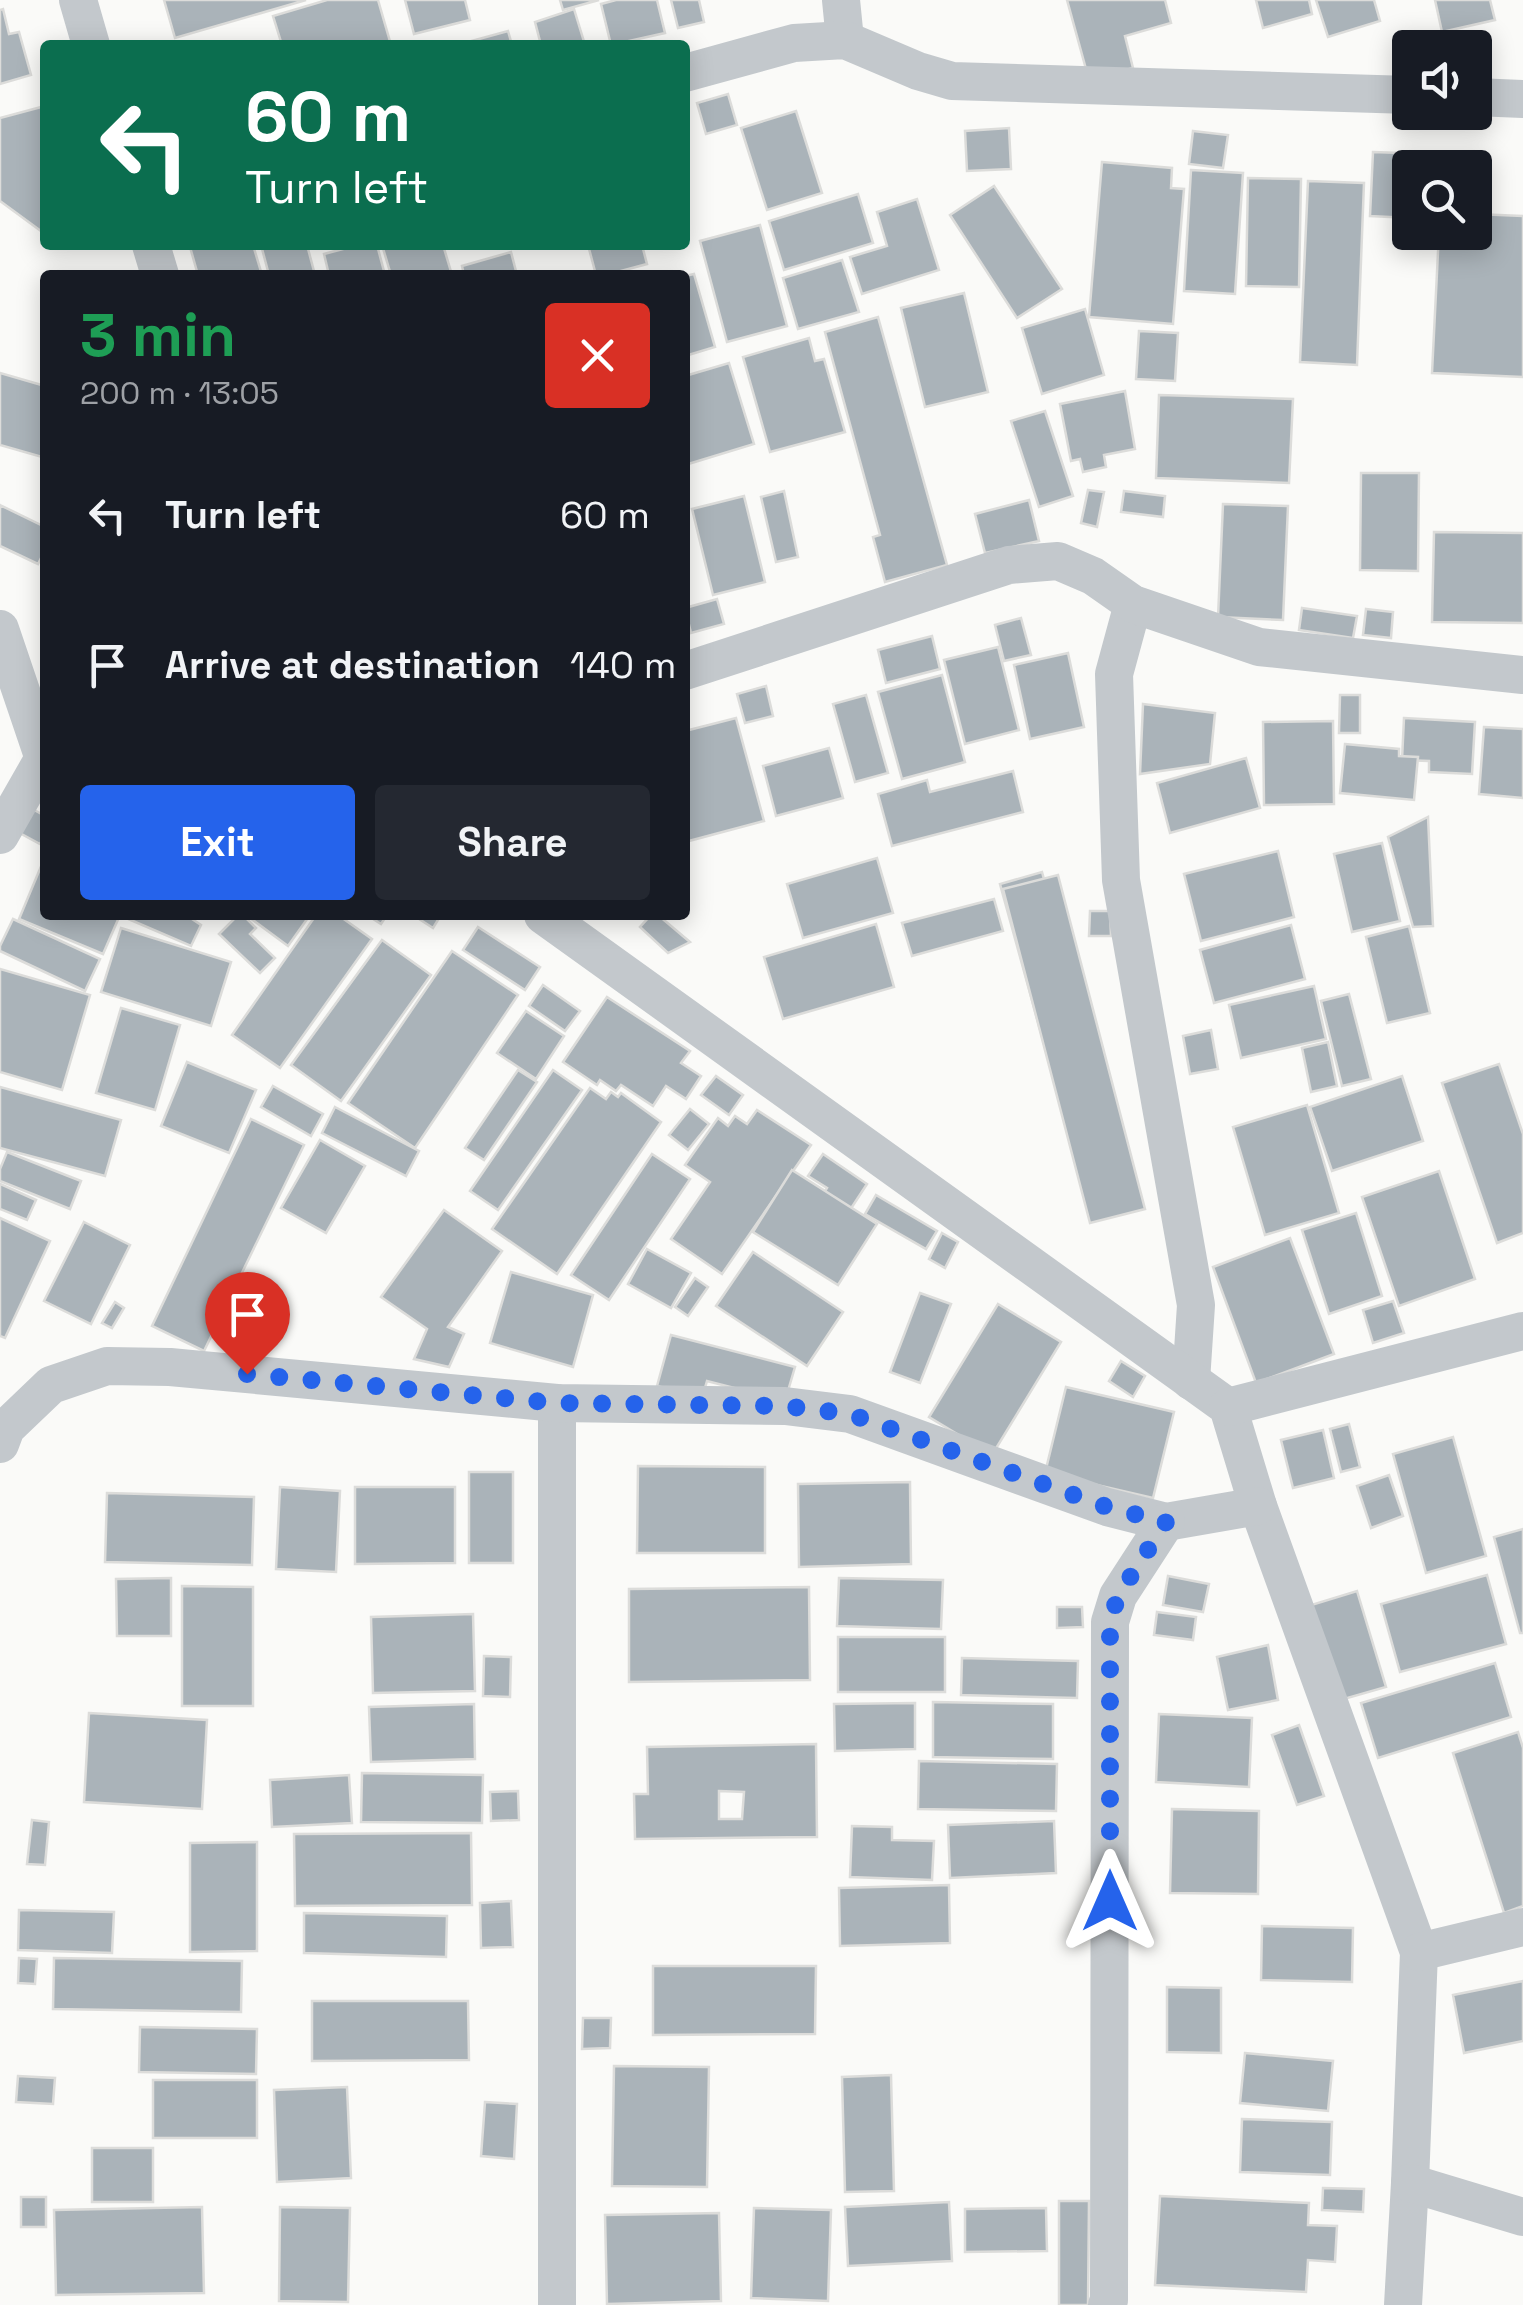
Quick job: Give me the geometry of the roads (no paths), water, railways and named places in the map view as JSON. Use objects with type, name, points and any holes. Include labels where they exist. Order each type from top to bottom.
[{"type":"street","points":[[78,0],[90,40]]},
{"type":"street","points":[[841,0],[844,40]]},
{"type":"street","points":[[690,72],[794,42],[844,40],[952,82],[1392,94]]},
{"type":"street","points":[[1492,97],[1523,98]]},
{"type":"street","points":[[690,669],[1009,565],[1058,561],[1093,576],[1134,604],[1259,648],[1523,675]]},
{"type":"street","points":[[1134,604],[1114,674],[1121,880],[1196,1305],[1192,1381]]},
{"type":"street","points":[[0,629],[40,744]]},
{"type":"street","points":[[0,835],[40,763]]},
{"type":"street","points":[[550,920],[1228,1408],[1258,1506],[1419,1952],[1403,2305]]},
{"type":"street","points":[[1228,1408],[1523,1331]]},
{"type":"street","points":[[0,1444],[6,1428],[51,1385],[107,1366],[170,1367],[556,1403],[785,1406],[850,1414],[1107,1507],[1166,1522],[1258,1506]]},
{"type":"street","points":[[556,1403],[558,2305]]},
{"type":"street","points":[[1106,2305],[1110,1622],[1118,1596],[1166,1522]]},
{"type":"street","points":[[1419,1952],[1523,1927]]},
{"type":"street","points":[[1410,2183],[1523,2217]]}]
